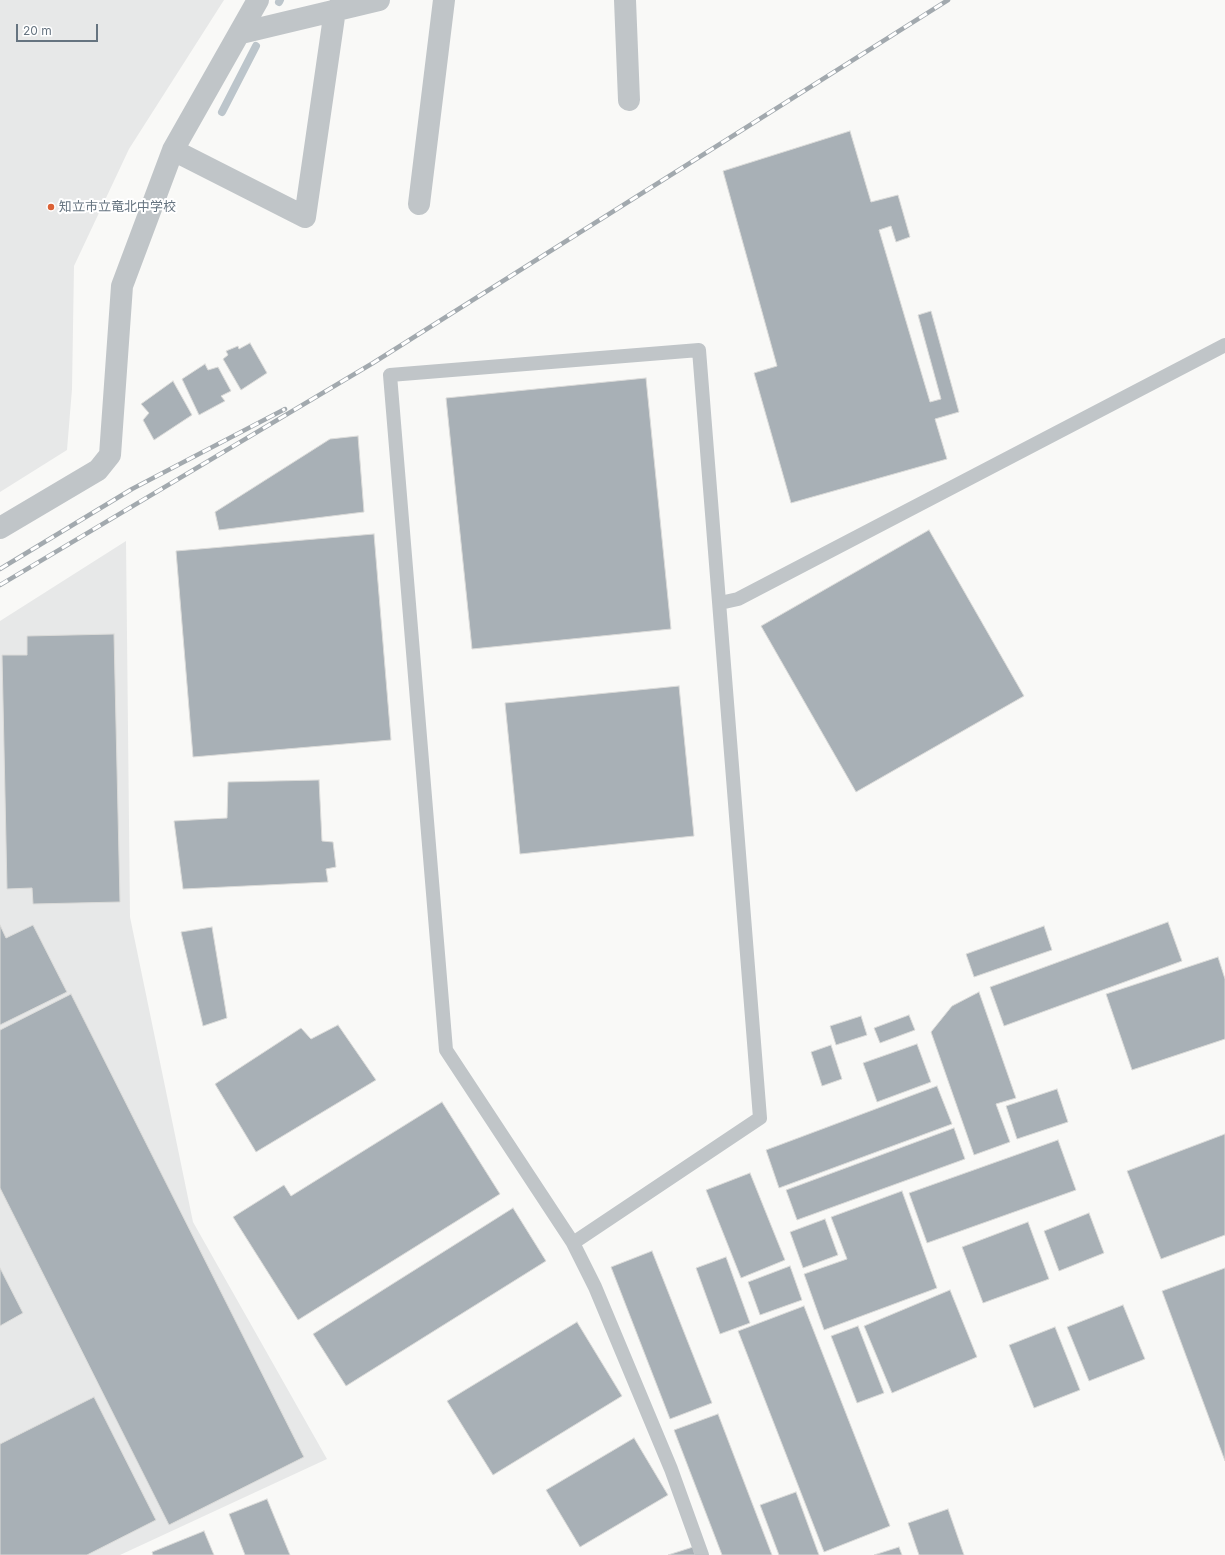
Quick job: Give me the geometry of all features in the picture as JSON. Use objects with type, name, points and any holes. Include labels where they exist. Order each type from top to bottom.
[{"type":"street","points":[[0,528],[98,470],[110,455],[122,286],[173,150],[258,0]]},
{"type":"street","points":[[240,33],[379,0]]},
{"type":"street","points":[[419,204],[444,0]]},
{"type":"street","points":[[625,0],[629,100]]},
{"type":"street","points":[[173,150],[305,217],[335,10]]},
{"type":"lane","points":[[720,603],[738,599],[1225,344]]},
{"type":"lane","points":[[573,1243],[760,1118],[699,350],[390,375],[446,1050],[573,1243],[595,1288],[671,1468],[702,1555]]},
{"type":"shaded area","name":"知立市立竜北中学校","points":[[0,0],[224,0],[129,149],[74,266],[72,389],[67,450],[0,492]]},
{"type":"shaded area","points":[[126,541],[130,917],[193,1222],[327,1459],[120,1555],[0,1555],[0,621]]},
{"type":"building","points":[[850,131],[871,202],[898,195],[910,237],[896,242],[891,226],[879,230],[930,402],[941,399],[918,315],[931,311],[959,412],[935,419],[947,459],[791,503],[754,373],[777,366],[723,171]]},
{"type":"building","points":[[250,343],[267,373],[241,390],[223,359],[228,355],[226,351],[238,346],[239,349]]},
{"type":"building","points":[[205,364],[208,370],[218,367],[231,391],[221,396],[225,401],[199,415],[182,379]]},
{"type":"building","points":[[646,378],[671,629],[472,649],[446,398]]},
{"type":"building","points":[[173,381],[192,415],[154,440],[143,420],[149,413],[141,404]]},
{"type":"building","points":[[358,436],[364,512],[219,530],[215,512],[330,439]]},
{"type":"building","points":[[929,530],[1024,696],[856,792],[761,626]]},
{"type":"building","points":[[374,534],[391,740],[193,757],[176,551]]},
{"type":"building","points":[[114,634],[120,902],[33,904],[32,888],[7,889],[2,655],[27,655],[27,636]]},
{"type":"building","points":[[679,686],[694,836],[520,854],[505,703]]},
{"type":"building","points":[[319,780],[322,841],[333,842],[336,867],[326,869],[328,882],[183,889],[174,821],[227,818],[228,782]]},
{"type":"building","points":[[1168,922],[1182,961],[1004,1026],[990,987]]},
{"type":"building","points":[[0,925],[6,938],[33,925],[67,992],[0,1025]]},
{"type":"building","points":[[1044,926],[1052,950],[974,977],[966,954]]},
{"type":"building","points":[[212,927],[227,1018],[203,1026],[181,932]]},
{"type":"building","points":[[1218,957],[1225,979],[1225,1039],[1132,1070],[1106,994]]},
{"type":"building","points":[[979,992],[1016,1098],[996,1104],[1010,1142],[974,1155],[931,1032],[952,1006]]},
{"type":"building","points":[[71,994],[304,1457],[169,1525],[0,1188],[0,1030]]},
{"type":"building","points":[[909,1015],[915,1030],[880,1043],[874,1028]]},
{"type":"building","points":[[861,1016],[867,1035],[836,1045],[830,1026]]},
{"type":"building","points":[[338,1025],[376,1080],[256,1152],[215,1084],[301,1028],[311,1039]]},
{"type":"building","points":[[917,1044],[931,1082],[877,1102],[863,1063]]},
{"type":"building","points":[[831,1045],[842,1079],[822,1086],[811,1052]]},
{"type":"building","points":[[937,1086],[952,1124],[779,1188],[766,1150]]},
{"type":"building","points":[[1057,1089],[1068,1122],[1017,1139],[1006,1106]]},
{"type":"building","points":[[442,1102],[500,1194],[298,1320],[233,1217],[284,1185],[291,1196]]},
{"type":"building","points":[[954,1128],[965,1159],[797,1220],[786,1190]]},
{"type":"building","points":[[1225,1134],[1225,1235],[1161,1259],[1127,1171]]},
{"type":"building","points":[[1058,1140],[1076,1190],[927,1243],[909,1193]]},
{"type":"building","points":[[750,1173],[785,1260],[741,1278],[706,1190]]},
{"type":"building","points":[[902,1191],[937,1288],[824,1330],[804,1274],[847,1259],[831,1217]]},
{"type":"building","points":[[513,1208],[546,1261],[346,1386],[313,1334]]},
{"type":"building","points":[[1089,1213],[1104,1253],[1059,1271],[1044,1231]]},
{"type":"building","points":[[825,1219],[838,1255],[803,1268],[790,1232]]},
{"type":"building","points":[[1028,1222],[1049,1279],[983,1303],[962,1247]]},
{"type":"building","points":[[652,1251],[712,1403],[670,1419],[611,1267]]},
{"type":"building","points":[[726,1257],[750,1323],[720,1334],[696,1268]]},
{"type":"building","points":[[790,1266],[802,1300],[760,1315],[748,1282]]},
{"type":"building","points":[[0,1268],[23,1313],[0,1326]]},
{"type":"building","points":[[1225,1268],[1225,1461],[1162,1291]]},
{"type":"building","points":[[950,1290],[977,1357],[892,1393],[864,1326]]},
{"type":"building","points":[[1123,1305],[1145,1359],[1089,1381],[1067,1327]]},
{"type":"building","points":[[804,1306],[890,1526],[824,1552],[738,1331]]},
{"type":"building","points":[[577,1322],[622,1396],[493,1475],[447,1401]]},
{"type":"building","points":[[858,1326],[884,1393],[857,1403],[831,1336]]},
{"type":"building","points":[[1055,1327],[1080,1390],[1034,1408],[1009,1345]]},
{"type":"building","points":[[94,1397],[156,1520],[87,1555],[0,1555],[0,1444]]},
{"type":"building","points":[[718,1414],[772,1555],[722,1555],[674,1430]]},
{"type":"building","points":[[634,1438],[668,1495],[580,1547],[546,1490]]},
{"type":"building","points":[[796,1492],[819,1555],[779,1555],[760,1505]]},
{"type":"building","points":[[267,1499],[290,1555],[245,1555],[229,1514]]},
{"type":"building","points":[[948,1509],[964,1555],[919,1555],[908,1523]]},
{"type":"building","points":[[204,1531],[214,1555],[153,1555],[152,1552]]},
{"type":"building","points":[[693,1547],[695,1555],[668,1555]]},
{"type":"building","points":[[899,1547],[902,1555],[874,1555]]},
{"type":"waterway","points":[[222,112],[256,46]]},
{"type":"railway","points":[[0,585],[373,363],[948,0]]},
{"type":"railway","points":[[0,569],[132,489],[285,409]]},
{"type":"place","name":"知立市立竜北中学校","points":[[51,207]]}]
